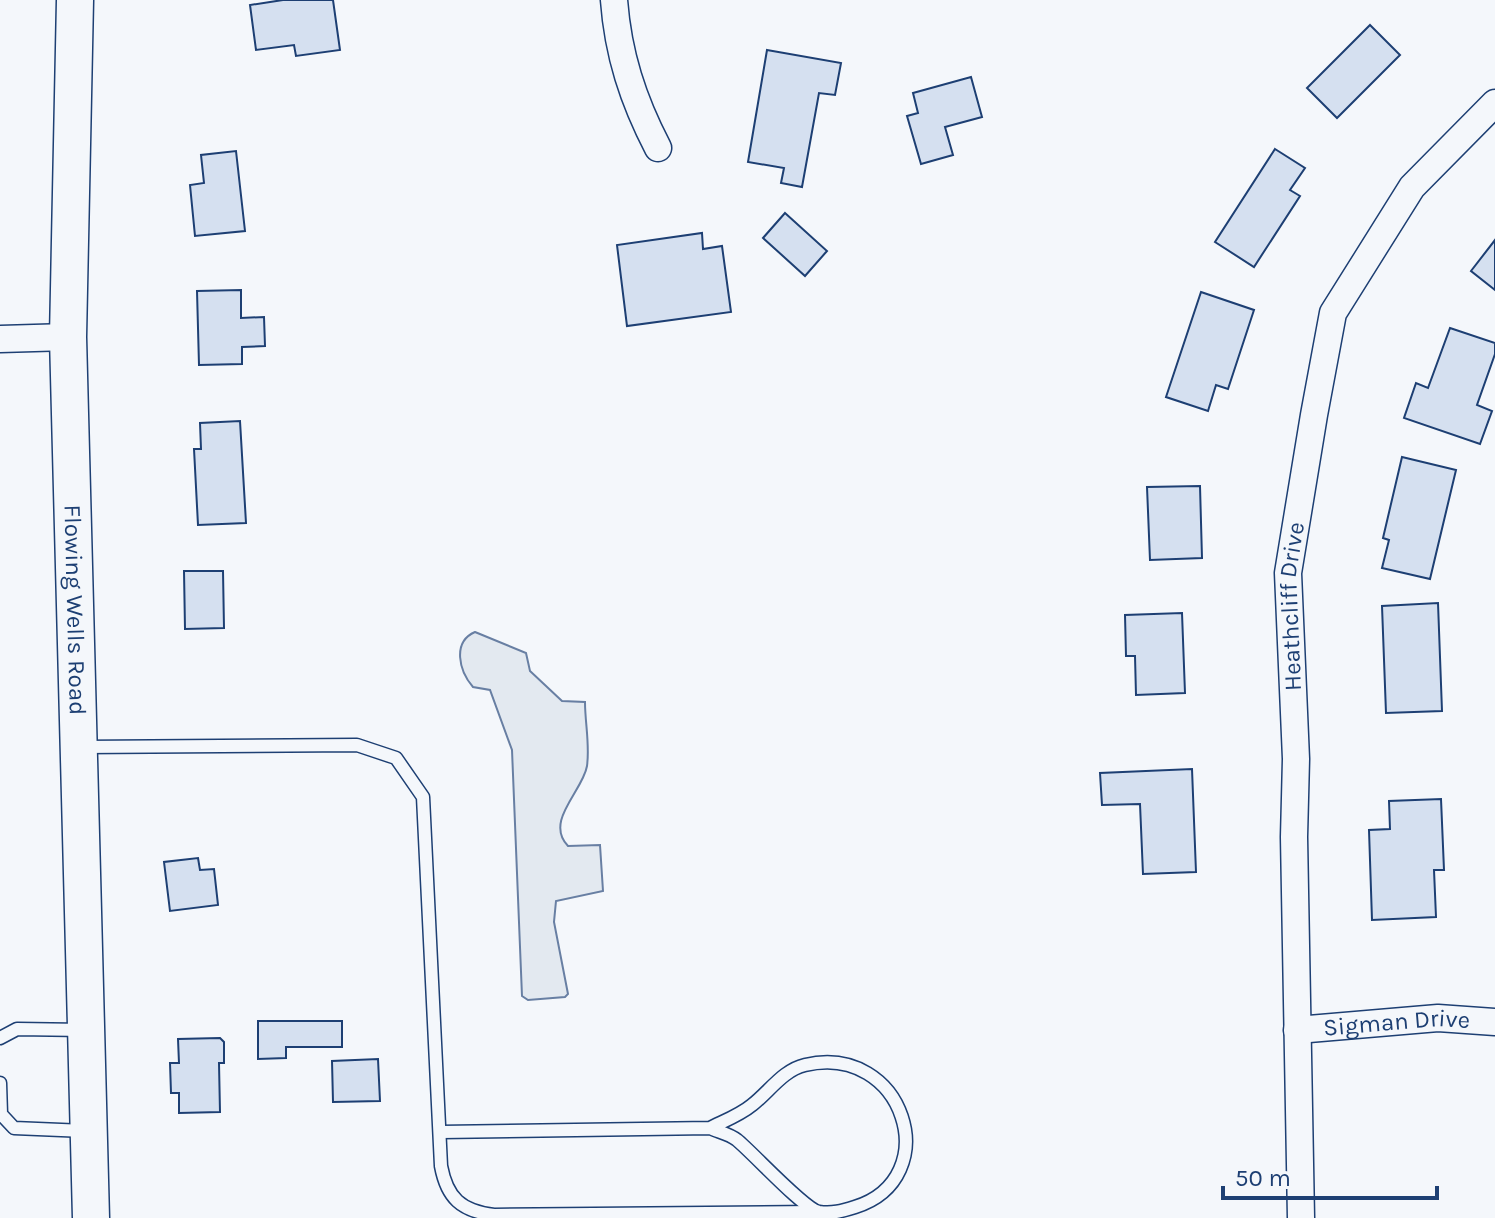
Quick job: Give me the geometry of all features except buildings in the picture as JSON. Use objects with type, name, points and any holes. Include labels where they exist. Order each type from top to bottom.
[{"type":"main road","name":"Flowing Wells Road","points":[[75,0],[68,337],[91,1218]]},
{"type":"street","points":[[614,0],[617,42],[637,107],[658,148]]},
{"type":"street","name":"Heathcliff Drive","points":[[1301,1218],[1296,759],[1288,573],[1333,313],[1412,187],[1495,103]]},
{"type":"street","points":[[0,339],[68,337]]},
{"type":"street","name":"Sigman Drive","points":[[1297,1030],[1438,1018],[1495,1022]]},
{"type":"lane","points":[[79,747],[357,745],[396,758],[423,797],[446,1189],[459,1205],[477,1213],[838,1213],[871,1202],[893,1180],[905,1157],[905,1133],[898,1108],[884,1084],[866,1072],[842,1063],[803,1065],[776,1081],[753,1105],[710,1128]]},
{"type":"lane","points":[[0,1038],[17,1029],[88,1030]]},
{"type":"lane","points":[[0,1083],[1,1114],[14,1128],[88,1131]]},
{"type":"lane","points":[[441,1132],[710,1128],[735,1138],[815,1215]]},
{"type":"shaded area","points":[[475,632],[526,653],[530,671],[562,701],[585,702],[587,766],[560,826],[568,846],[600,845],[603,891],[556,901],[554,922],[568,994],[565,997],[528,1000],[522,996],[512,750],[490,690],[473,687],[461,665],[463,643]]}]
